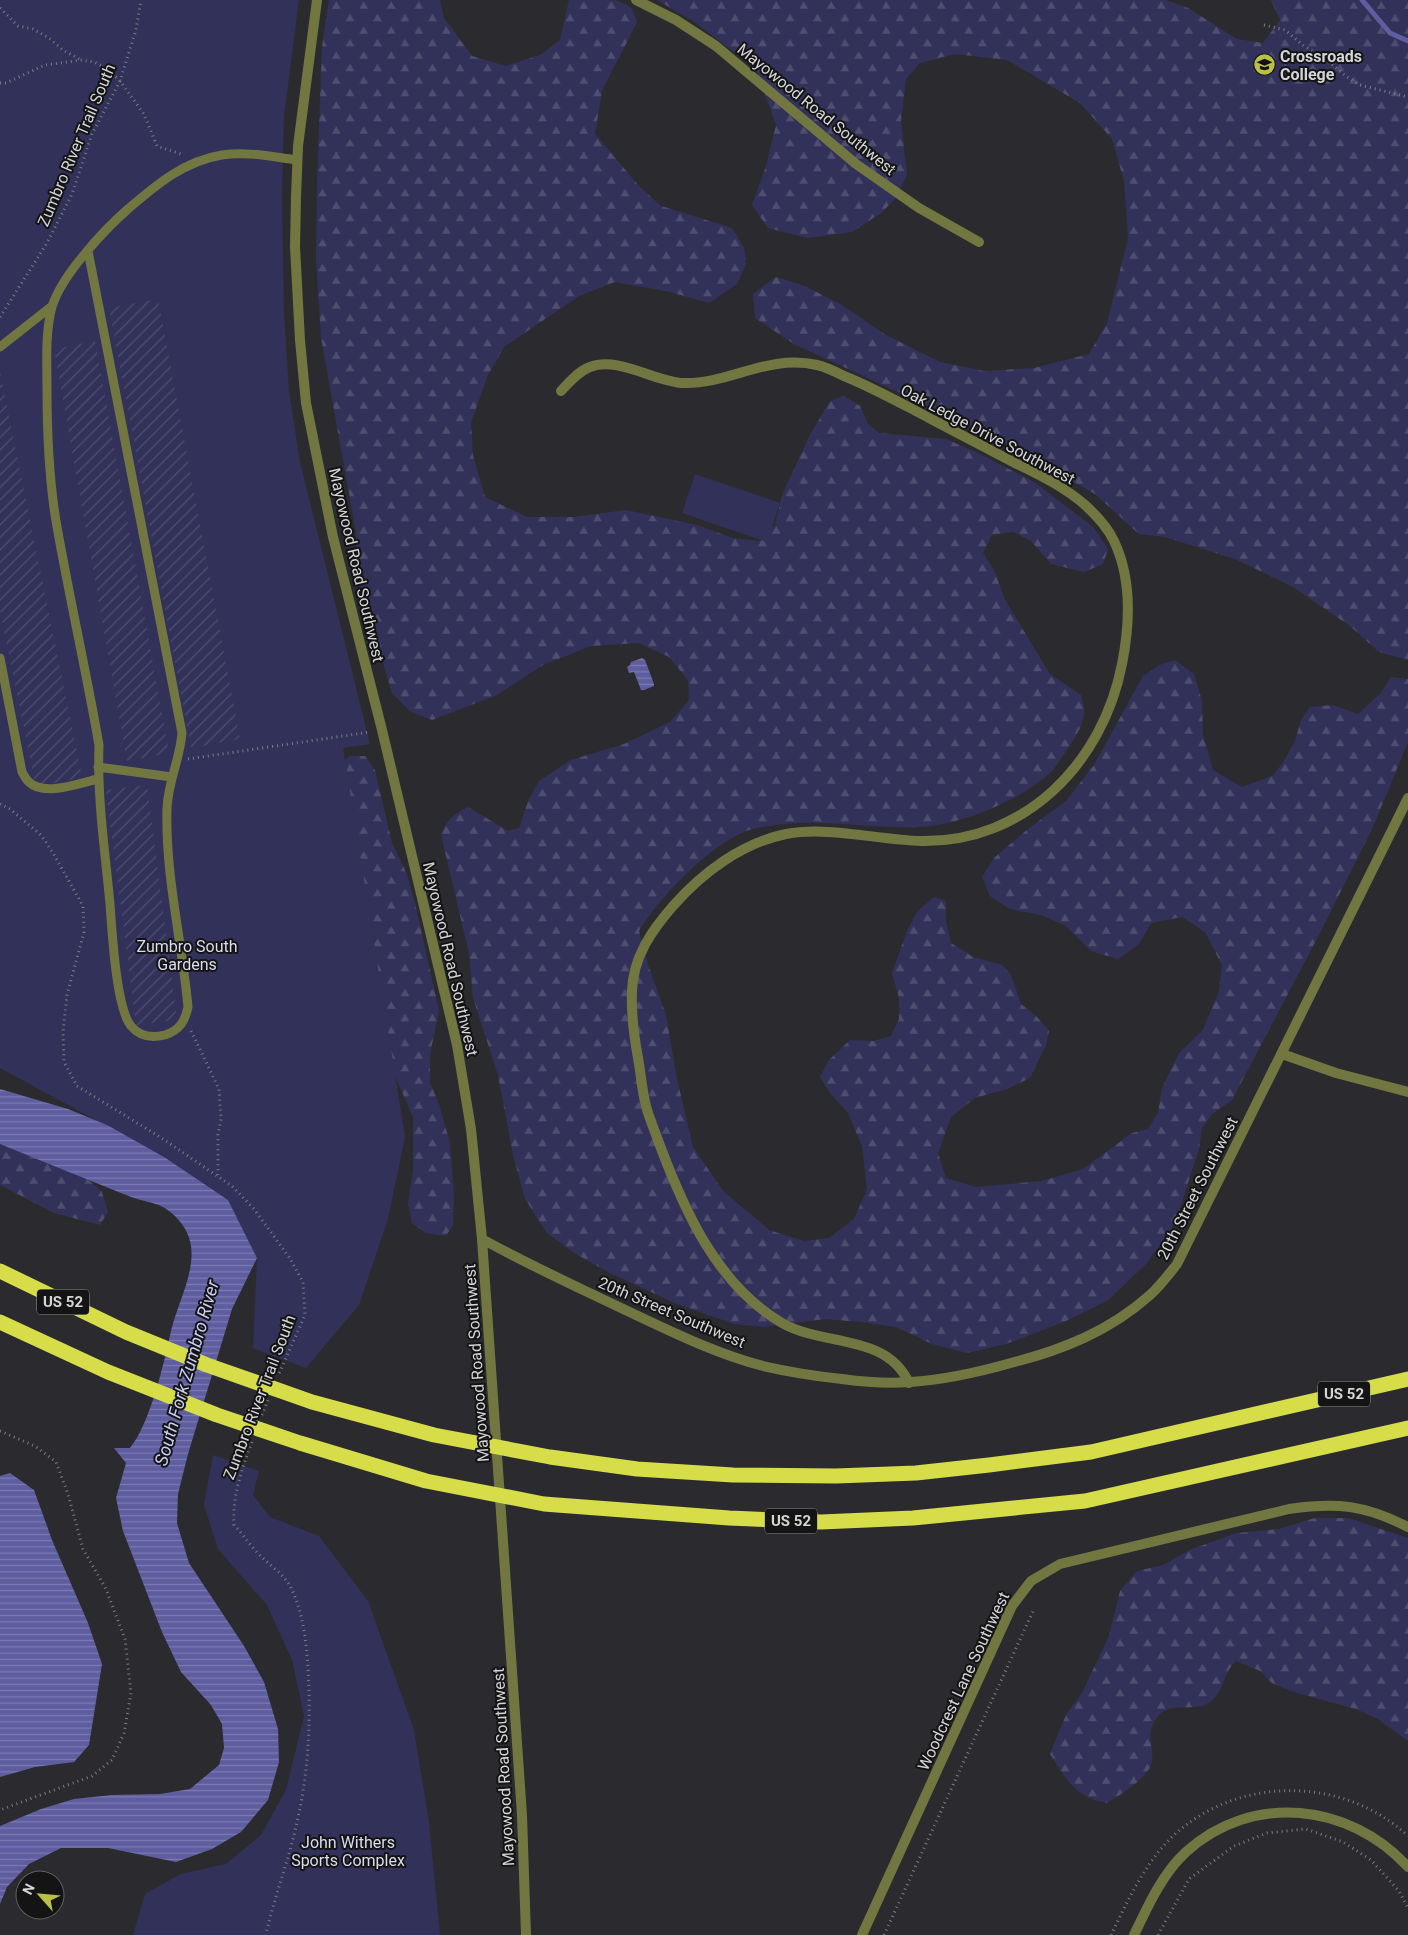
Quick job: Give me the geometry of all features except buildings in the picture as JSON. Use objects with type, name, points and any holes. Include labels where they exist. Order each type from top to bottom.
[{"type":"highway","name":"US 52","points":[[0,1271],[126,1332],[207,1365],[312,1402],[434,1435],[550,1456],[637,1469],[733,1475],[836,1476],[916,1473],[1091,1452],[1408,1379]]},
{"type":"highway","name":"US 52","points":[[0,1322],[108,1372],[217,1415],[300,1443],[426,1481],[544,1504],[729,1518],[821,1522],[913,1518],[1085,1501],[1408,1428]]},
{"type":"street","name":"Mayowood Road Southwest","points":[[317,0],[297,160],[295,247],[300,340],[306,403],[333,537],[382,730],[456,1046],[471,1129],[482,1239],[522,1816],[526,1935]]},
{"type":"street","name":"Mayowood Road Southwest","points":[[636,0],[676,20],[716,46],[856,164],[919,208],[979,242]]},
{"type":"street","name":"Oak Ledge Drive Southwest","points":[[561,391],[577,375],[594,365],[618,365],[677,383],[698,383],[760,366],[789,362],[820,366],[858,381],[1050,481],[1085,505],[1113,537],[1126,576],[1128,620],[1121,668],[1110,707],[1091,746],[1064,781],[1032,808],[998,828],[959,839],[921,841],[816,832],[790,833],[763,840],[737,852],[702,877],[689,889],[653,930],[642,949],[635,967],[632,991],[634,1032],[646,1105],[671,1174],[699,1234],[717,1262],[750,1299],[781,1322],[822,1338],[865,1346],[886,1354],[902,1368],[909,1382]]},
{"type":"street","name":"20th Street Southwest","points":[[482,1239],[524,1262],[682,1336],[721,1352],[762,1365],[807,1375],[859,1381],[909,1382],[990,1369],[1040,1356],[1082,1340],[1121,1318],[1151,1295],[1177,1264],[1408,798]]},
{"type":"street","points":[[1282,1054],[1336,1073],[1408,1092]]},
{"type":"street","name":"Woodcrest Lane Southwest","points":[[862,1935],[1012,1606],[1031,1581],[1060,1564],[1289,1508],[1318,1504],[1354,1507],[1370,1511],[1408,1528]]},
{"type":"street","points":[[1134,1935],[1160,1886],[1185,1853],[1212,1833],[1234,1823],[1252,1818],[1288,1811],[1324,1816],[1345,1823],[1375,1838],[1408,1867]]},
{"type":"lane","points":[[0,347],[52,306],[72,272],[115,220],[178,170],[193,163],[223,155],[251,154],[297,160]]},
{"type":"lane","points":[[52,306],[47,350],[50,459],[56,521],[99,744],[98,779],[115,960],[126,1017],[131,1026],[140,1034],[150,1037],[171,1033],[185,1020],[188,1007],[174,906],[167,830],[167,806],[172,777],[178,761],[182,733],[88,251]]},
{"type":"lane","points":[[0,658],[22,772],[30,783],[40,788],[52,789],[98,779]]},
{"type":"lane","points":[[98,767],[172,777]]},
{"type":"path","name":"Zumbro River Trail South","points":[[0,317],[47,243],[72,194],[92,134],[120,81],[136,30],[141,0]]},
{"type":"path","points":[[0,8],[18,26],[33,29],[49,38],[63,50],[82,60]]},
{"type":"path","points":[[1264,25],[1285,30],[1304,46],[1360,85],[1408,97]]},
{"type":"path","points":[[0,83],[6,83],[45,65],[82,60],[94,62],[106,68],[120,81],[144,114],[157,146],[182,155],[191,153]]},
{"type":"path","points":[[178,761],[382,730]]},
{"type":"path","name":"Zumbro River Trail South","points":[[0,804],[10,809],[41,835],[53,852],[83,906],[84,932],[67,995],[62,1032],[64,1062],[77,1086],[160,1137],[232,1186],[254,1209],[290,1257],[303,1282],[305,1315],[277,1378]]},
{"type":"path","points":[[185,1020],[219,1089],[221,1119],[218,1135],[218,1176]]},
{"type":"path","name":"Zumbro River Trail South","points":[[259,1424],[270,1396]]},
{"type":"path","points":[[0,1430],[35,1446],[56,1462],[68,1494],[83,1550],[106,1590],[125,1639],[131,1693],[124,1733],[112,1760],[92,1776],[0,1810]]},
{"type":"path","name":"Zumbro River Trail South","points":[[256,1433],[242,1470],[236,1493],[234,1526],[246,1536],[254,1550],[290,1584],[300,1610],[306,1644],[310,1700],[309,1751],[297,1822],[273,1903],[266,1935]]},
{"type":"path","points":[[884,1935],[1034,1609]]},
{"type":"path","points":[[1158,1935],[1189,1879],[1234,1846],[1267,1833],[1306,1829],[1343,1842],[1371,1860],[1399,1891],[1408,1908]]},
{"type":"green space","name":"Zumbro South Gardens","points":[[0,0],[299,0],[284,116],[282,193],[284,314],[289,391],[300,462],[370,744],[343,748],[405,1137],[388,1219],[359,1305],[306,1368],[253,1348],[257,1258],[228,1200],[164,1157],[0,1068]]},
{"type":"green space","points":[[329,0],[440,0],[444,18],[472,56],[506,66],[540,55],[560,40],[569,0],[615,0],[631,7],[637,22],[602,91],[595,134],[639,186],[661,206],[732,228],[744,248],[746,264],[737,284],[709,303],[670,292],[615,282],[579,296],[504,347],[488,375],[471,422],[473,456],[485,497],[527,517],[574,517],[626,510],[697,525],[733,538],[759,541],[775,525],[782,495],[811,433],[830,401],[844,396],[860,406],[868,424],[879,433],[946,439],[1034,482],[1093,527],[1108,549],[1103,564],[1084,572],[1051,564],[1031,541],[1013,532],[992,535],[983,553],[994,570],[1005,600],[1050,674],[1081,695],[1084,716],[1080,727],[1053,770],[1041,780],[1026,791],[991,809],[953,822],[919,827],[794,823],[753,829],[722,844],[689,871],[659,903],[639,931],[648,965],[666,1015],[677,1079],[693,1147],[723,1191],[769,1230],[804,1241],[829,1238],[854,1219],[867,1190],[862,1146],[848,1113],[830,1093],[820,1077],[829,1060],[850,1040],[874,1041],[891,1036],[899,1019],[899,998],[892,973],[907,931],[917,912],[934,897],[946,901],[946,921],[951,943],[973,957],[1002,965],[1011,975],[1021,1004],[1037,1017],[1049,1031],[1046,1045],[1030,1078],[1007,1089],[975,1098],[951,1117],[938,1153],[946,1178],[976,1187],[1042,1181],[1083,1169],[1132,1133],[1148,1129],[1158,1113],[1162,1088],[1179,1053],[1203,1030],[1219,991],[1222,965],[1205,932],[1182,917],[1151,923],[1139,944],[1118,959],[1091,951],[1066,926],[1041,915],[1010,909],[990,896],[982,877],[995,857],[1028,829],[1066,801],[1094,765],[1143,676],[1160,665],[1175,660],[1194,674],[1202,701],[1203,735],[1213,770],[1242,787],[1272,776],[1282,764],[1295,741],[1301,720],[1310,707],[1333,705],[1358,714],[1381,693],[1391,677],[1408,679],[1408,742],[1372,829],[1321,931],[1232,1100],[1212,1114],[1202,1128],[1199,1149],[1175,1223],[1146,1264],[1107,1301],[1066,1321],[1006,1344],[967,1353],[932,1344],[896,1327],[861,1322],[825,1319],[762,1327],[734,1324],[677,1304],[610,1273],[574,1253],[547,1233],[525,1199],[513,1155],[498,1075],[473,998],[469,953],[441,835],[451,818],[468,807],[508,831],[519,828],[528,801],[539,781],[571,760],[624,744],[670,722],[689,700],[688,680],[669,657],[639,643],[591,646],[543,665],[497,695],[432,720],[411,712],[392,693],[356,571],[356,532],[321,338],[316,260],[317,180],[322,46]]},
{"type":"green space","points":[[657,0],[1166,0],[1188,8],[1237,39],[1263,43],[1280,20],[1271,0],[1408,0],[1408,660],[1379,652],[1350,626],[1293,587],[1235,559],[1165,537],[1139,534],[1095,494],[1037,461],[963,422],[794,344],[755,318],[753,294],[776,277],[805,286],[842,305],[886,335],[940,362],[984,371],[1034,368],[1089,354],[1107,323],[1128,238],[1124,181],[1112,139],[1080,103],[1007,60],[955,54],[920,63],[906,79],[901,121],[907,175],[895,199],[881,213],[852,232],[808,238],[768,228],[752,205],[766,166],[776,125],[756,69],[696,23]]},
{"type":"green space","points":[[158,299],[240,739],[191,748],[109,308]]},
{"type":"green space","points":[[95,341],[169,753],[127,761],[54,349]]},
{"type":"green space","points":[[0,372],[82,777],[36,787],[0,610]]},
{"type":"green space","points":[[695,474],[780,503],[767,542],[682,513]]},
{"type":"green space","points":[[350,756],[365,756],[375,770],[392,843],[406,872],[415,903],[439,1011],[430,1054],[430,1083],[439,1104],[450,1143],[454,1194],[453,1225],[446,1236],[426,1233],[412,1223],[408,1204],[413,1171],[413,1117],[381,1044],[340,764]]},
{"type":"green space","points":[[147,785],[177,1020],[136,1025],[106,790]]},
{"type":"green space","points":[[0,1134],[75,1168],[102,1192],[108,1212],[100,1225],[54,1213],[0,1185]]},
{"type":"green space","name":"John Withers Sports Complex","points":[[213,1455],[259,1471],[253,1495],[270,1517],[319,1536],[368,1601],[414,1730],[429,1822],[440,1935],[133,1935],[145,1894],[181,1874],[226,1864],[261,1835],[286,1790],[304,1716],[292,1660],[267,1605],[218,1549],[204,1505]]},
{"type":"green space","points":[[1315,1518],[1348,1518],[1408,1538],[1408,1741],[1378,1719],[1356,1709],[1297,1693],[1273,1684],[1260,1671],[1236,1661],[1228,1671],[1213,1700],[1202,1706],[1169,1709],[1159,1715],[1151,1729],[1152,1763],[1135,1784],[1107,1803],[1087,1797],[1072,1786],[1050,1754],[1066,1715],[1082,1693],[1109,1636],[1120,1591],[1137,1571],[1163,1565],[1192,1549],[1237,1533],[1279,1529]]},
{"type":"water","points":[[642,658],[645,660],[654,684],[654,686],[644,690],[641,690],[634,672],[629,673],[627,667],[631,662]]},
{"type":"water","name":"South Fork Zumbro River","points":[[0,1089],[68,1109],[107,1125],[164,1157],[228,1200],[257,1258],[232,1309],[188,1454],[178,1494],[177,1523],[189,1563],[244,1646],[264,1682],[278,1729],[279,1762],[268,1800],[241,1832],[212,1849],[176,1862],[108,1848],[61,1848],[29,1864],[23,1870],[15,1870],[15,1879],[7,1887],[0,1904],[0,1826],[41,1809],[74,1799],[112,1795],[160,1794],[190,1789],[219,1765],[224,1748],[222,1724],[211,1705],[181,1672],[162,1632],[123,1531],[116,1498],[126,1463],[114,1448],[130,1448],[144,1424],[150,1409],[188,1278],[192,1256],[188,1234],[173,1214],[163,1207],[131,1197],[0,1144]]},
{"type":"water","points":[[10,1473],[34,1490],[52,1540],[88,1623],[102,1664],[89,1745],[74,1762],[35,1767],[0,1777],[0,1476]]},
{"type":"waterway","points":[[1362,0],[1390,33],[1408,41]]},
{"type":"place","name":"Crossroads College","points":[[1264,65]]}]
